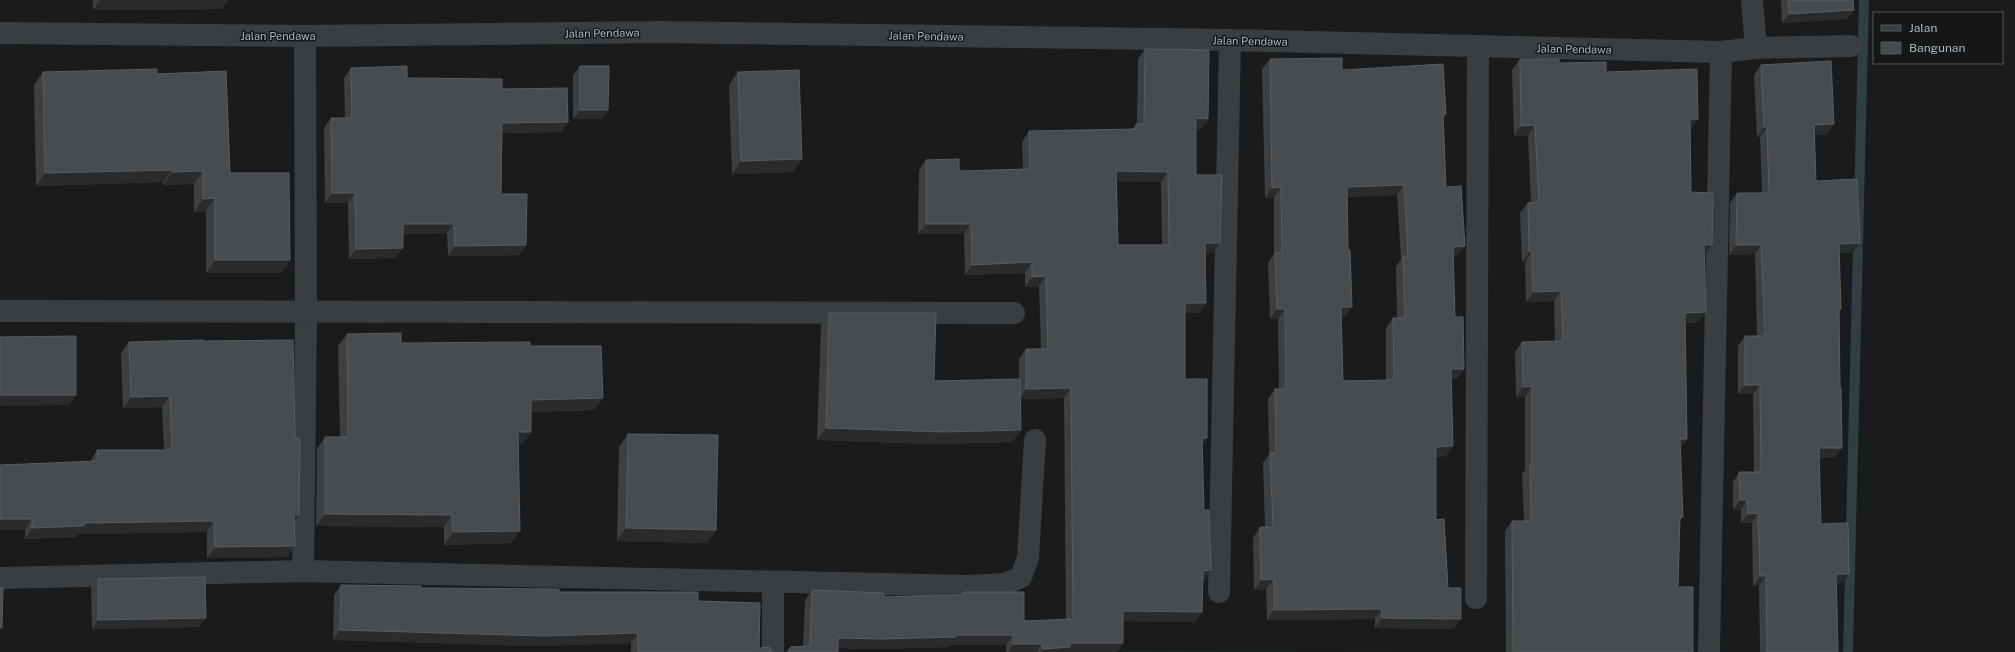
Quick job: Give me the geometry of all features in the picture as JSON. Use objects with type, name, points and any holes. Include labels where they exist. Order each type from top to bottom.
[{"type":"street","points":[[1752,0],[1756,48]]},
{"type":"street","name":"Jalan Pendawa","points":[[0,33],[305,36],[662,32],[1230,40],[1721,52],[1756,48],[1851,46]]},
{"type":"street","points":[[303,571],[306,313],[305,36]]},
{"type":"street","points":[[1220,592],[1230,40]]},
{"type":"street","points":[[1476,598],[1478,47]]},
{"type":"street","points":[[1709,652],[1721,52]]},
{"type":"street","points":[[0,311],[306,313],[1014,313]]},
{"type":"street","points":[[0,578],[303,571],[967,586],[1005,584],[1021,577],[1028,558],[1035,440]]},
{"type":"street","points":[[773,582],[773,652]]},
{"type":"green space","points":[[1123,651],[1437,652],[1123,652]]},
{"type":"building","points":[[1788,0],[1853,0],[1854,10],[1789,14]]},
{"type":"building","points":[[1145,49],[1209,50],[1208,119],[1196,118],[1196,175],[1222,175],[1220,243],[1205,243],[1206,303],[1185,303],[1185,379],[1207,379],[1207,438],[1202,438],[1204,510],[1209,510],[1211,570],[1203,571],[1202,612],[1123,611],[1123,643],[1070,643],[1070,647],[1043,649],[1042,644],[1013,644],[1013,635],[956,635],[956,637],[881,639],[838,638],[838,652],[787,652],[791,647],[810,646],[812,590],[884,593],[884,597],[964,595],[964,592],[1024,592],[1024,621],[1073,619],[1071,388],[1026,389],[1026,349],[1048,349],[1046,276],[1032,277],[1032,262],[972,265],[971,224],[926,224],[926,160],[959,159],[959,171],[1030,169],[1029,131],[1136,129],[1136,124],[1144,124]],"holes":[[[1116,171],[1168,172],[1169,245],[1118,245]]]},
{"type":"building","points":[[1342,58],[1342,70],[1443,64],[1446,114],[1443,114],[1446,187],[1461,186],[1465,246],[1453,247],[1455,317],[1463,317],[1464,369],[1451,369],[1453,446],[1436,447],[1436,520],[1444,519],[1448,588],[1461,588],[1461,619],[1382,618],[1382,609],[1274,610],[1274,579],[1261,580],[1260,527],[1273,527],[1270,453],[1276,453],[1275,389],[1286,389],[1285,309],[1277,309],[1275,253],[1282,253],[1281,187],[1272,188],[1270,59]],"holes":[[[1404,185],[1408,256],[1403,256],[1405,318],[1393,318],[1394,380],[1343,381],[1341,307],[1352,307],[1350,250],[1348,250],[1347,187]]]},
{"type":"building","points":[[1520,59],[1559,59],[1559,63],[1606,62],[1606,72],[1697,69],[1698,119],[1690,119],[1691,192],[1713,193],[1712,245],[1704,245],[1706,312],[1685,313],[1687,439],[1680,439],[1683,517],[1680,517],[1678,587],[1693,587],[1693,652],[1513,652],[1512,521],[1531,521],[1530,464],[1532,464],[1532,386],[1523,387],[1522,342],[1563,341],[1561,291],[1533,292],[1532,251],[1529,252],[1528,203],[1539,202],[1535,125],[1521,126]]},
{"type":"building","points":[[1831,61],[1834,124],[1814,125],[1816,181],[1857,179],[1860,243],[1839,244],[1842,448],[1819,448],[1821,524],[1848,523],[1849,574],[1836,574],[1838,652],[1767,652],[1766,576],[1760,576],[1758,513],[1748,514],[1747,500],[1740,500],[1739,472],[1761,472],[1760,385],[1745,385],[1745,336],[1765,336],[1761,245],[1736,245],[1737,193],[1769,193],[1767,127],[1764,127],[1761,65]]},
{"type":"building","points":[[407,66],[407,78],[502,79],[502,89],[567,88],[568,122],[502,123],[501,194],[527,194],[526,245],[455,246],[454,224],[403,224],[403,248],[356,249],[355,193],[332,193],[331,118],[352,118],[351,68]]},
{"type":"building","points":[[580,66],[609,66],[608,110],[580,110]]},
{"type":"building","points":[[157,69],[157,74],[226,71],[230,173],[289,173],[290,260],[215,260],[215,198],[203,199],[203,171],[172,172],[172,170],[45,173],[43,72]]},
{"type":"building","points":[[799,70],[802,159],[741,161],[738,72]]},
{"type":"building","points":[[829,313],[936,313],[934,381],[1020,379],[1021,430],[944,432],[826,428]]},
{"type":"building","points":[[401,333],[401,343],[530,342],[530,346],[601,346],[603,398],[531,400],[531,432],[518,432],[520,531],[453,532],[452,515],[325,514],[325,437],[348,437],[347,334]]},
{"type":"building","points":[[76,336],[76,395],[0,395],[0,337]]},
{"type":"building","points":[[293,340],[295,438],[300,438],[299,515],[294,515],[295,546],[215,547],[214,521],[84,523],[84,526],[32,528],[32,519],[0,519],[0,465],[98,461],[97,450],[172,450],[170,396],[131,397],[129,342]]},
{"type":"building","points":[[628,434],[718,435],[716,530],[626,528]]},
{"type":"building","points":[[205,577],[206,618],[98,620],[98,579]]},
{"type":"building","points":[[341,585],[421,586],[421,588],[559,589],[559,592],[698,592],[698,601],[760,603],[759,648],[769,647],[773,652],[638,652],[638,633],[544,636],[340,630]]},
{"type":"building","points":[[0,588],[3,588],[2,628],[0,628]]},
{"type":"waterway","points":[[1848,652],[1864,0]]}]
